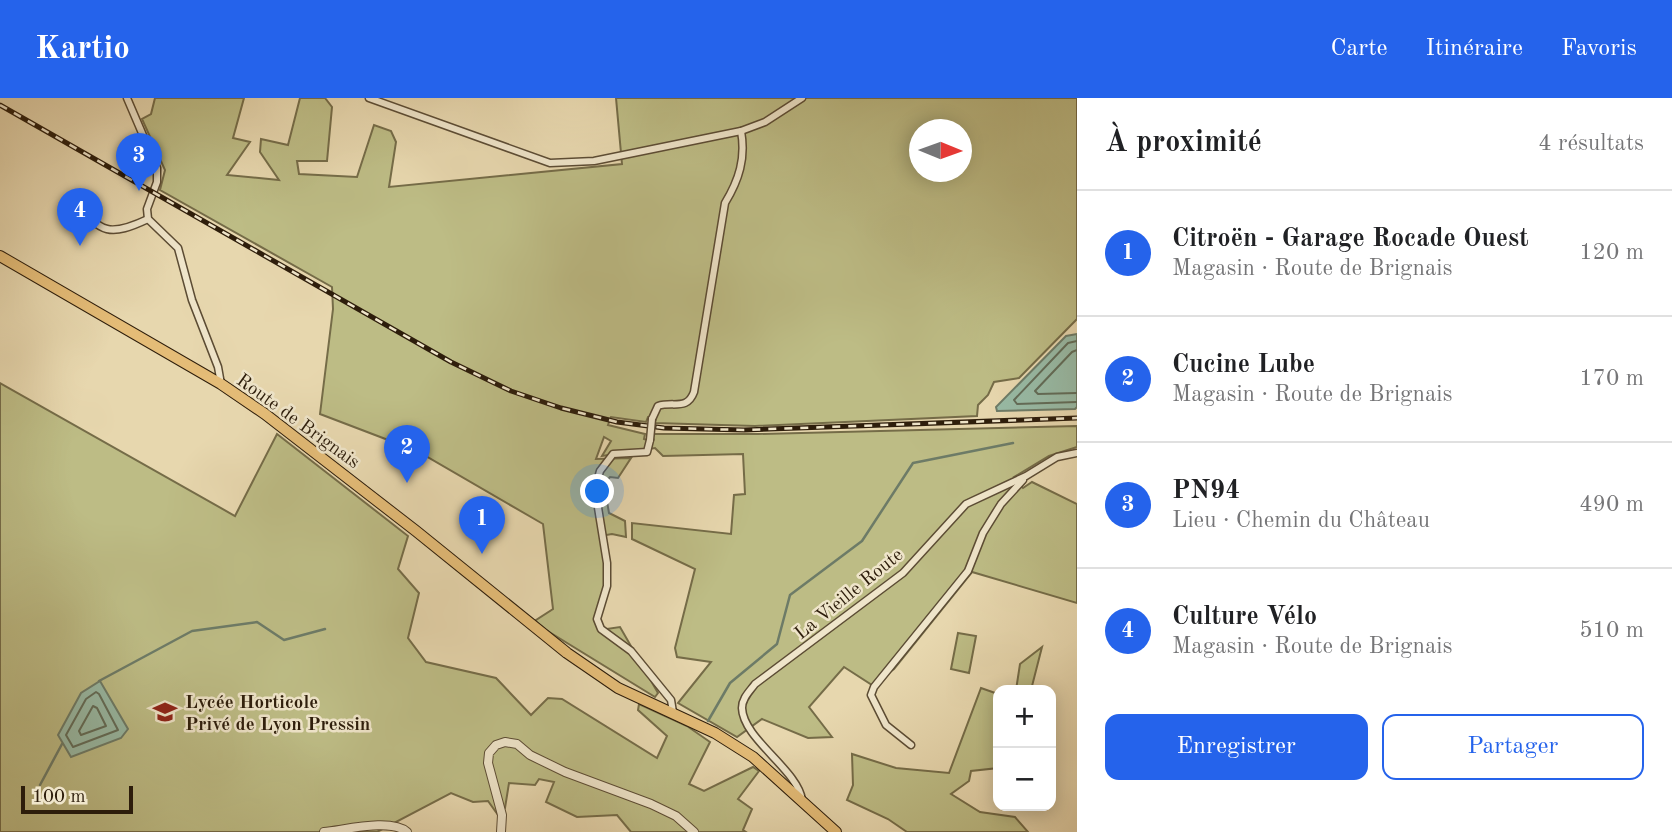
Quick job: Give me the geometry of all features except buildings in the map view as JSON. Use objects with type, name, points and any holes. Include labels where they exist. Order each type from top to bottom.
[{"type":"main road","name":"Route de Brignais","points":[[0,256],[221,384],[310,447],[566,653],[618,688],[715,733],[753,757],[836,832]]},
{"type":"street","points":[[127,98],[157,168],[157,182],[147,209],[148,219],[178,248],[192,300],[218,367],[221,384]]},
{"type":"street","points":[[369,98],[550,163],[594,161],[741,131],[765,122],[802,98]]},
{"type":"street","points":[[673,712],[671,700],[631,651],[601,629],[597,620],[607,586],[607,563],[595,489],[600,471],[613,454],[647,452],[652,419],[658,406],[684,405],[690,401],[694,392],[725,203],[737,184],[741,166],[741,131]]},
{"type":"street","points":[[78,200],[92,223],[101,228],[122,228],[148,219]]},
{"type":"street","name":"La Vieille Route","points":[[802,802],[797,785],[772,758],[746,720],[742,707],[746,695],[755,684],[903,573],[966,504],[1026,476],[1057,457],[1077,453]]},
{"type":"street","points":[[911,745],[886,725],[871,695],[874,687],[968,571],[989,523],[1001,504],[1026,476]]},
{"type":"street","points":[[501,832],[502,815],[488,763],[489,753],[496,745],[505,742],[517,744],[530,755],[565,772],[651,804],[676,816],[694,832]]},
{"type":"street","points":[[324,832],[386,825],[401,827],[407,832]]},
{"type":"shaded area","points":[[155,98],[244,98],[233,138],[250,142],[227,175],[279,180],[260,152],[261,139],[288,145],[300,98],[325,98],[332,107],[327,161],[297,161],[299,174],[357,177],[374,125],[391,131],[396,142],[389,187],[622,164],[616,98],[1077,98],[1077,319],[1019,378],[994,382],[988,395],[978,405],[977,416],[755,426],[655,423],[655,418],[648,417],[646,422],[611,417],[608,425],[645,434],[644,439],[651,441],[654,434],[1077,426],[1077,447],[1049,456],[1014,477],[1023,488],[1032,482],[1077,504],[1077,603],[972,572],[894,669],[872,685],[844,667],[809,707],[832,737],[808,738],[762,719],[737,737],[678,703],[711,662],[677,657],[675,648],[695,569],[632,539],[632,523],[731,534],[734,495],[745,494],[743,454],[663,456],[655,448],[602,456],[611,441],[604,437],[596,459],[631,458],[618,478],[610,477],[604,484],[609,513],[625,521],[626,537],[612,534],[600,536],[605,565],[604,586],[595,621],[600,630],[620,627],[658,693],[655,697],[533,622],[553,609],[543,524],[417,451],[320,414],[333,309],[332,287],[160,190],[165,170],[142,119],[151,114]]},
{"type":"shaded area","points":[[0,383],[235,516],[277,434],[408,536],[398,569],[419,593],[408,638],[426,662],[496,678],[531,715],[548,698],[562,699],[657,758],[667,736],[638,710],[639,704],[687,726],[710,742],[689,784],[704,791],[753,767],[759,771],[738,799],[752,809],[743,830],[746,832],[631,832],[617,815],[577,817],[546,802],[554,782],[539,779],[535,785],[509,783],[505,808],[498,815],[488,801],[473,802],[451,793],[377,832],[0,832]]},
{"type":"shaded area","points":[[958,633],[976,636],[969,673],[951,669]]},
{"type":"shaded area","points":[[1042,647],[1032,685],[1017,685],[1020,664]]},
{"type":"shaded area","points":[[981,688],[993,692],[993,769],[971,771],[969,781],[951,794],[980,812],[1015,817],[1028,832],[907,832],[888,819],[847,800],[853,785],[852,754],[896,768],[949,773]]},
{"type":"water","points":[[1077,334],[1075,409],[997,411],[996,407],[1066,336]]},
{"type":"water","points":[[100,681],[128,729],[121,738],[71,757],[58,735],[81,693]]},
{"type":"waterway","points":[[708,721],[730,683],[777,644],[790,595],[862,541],[913,463],[1013,443]]},
{"type":"waterway","points":[[99,681],[192,631],[257,622],[284,640],[325,629]]},
{"type":"waterway","points":[[40,785],[62,744]]},
{"type":"railway","points":[[0,105],[451,362],[511,391],[561,408],[617,422],[664,428],[744,430],[1077,418]]},
{"type":"place","name":"PN94","points":[[139,191]]},
{"type":"place","name":"Culture Vélo","points":[[80,246]]},
{"type":"place","name":"Cucine Lube","points":[[407,483]]},
{"type":"place","name":"Citroën - Garage Rocade Ouest","points":[[482,554]]},
{"type":"place","name":"Lycée Horticole Privé de Lyon Pressin","points":[[165,712]]}]
